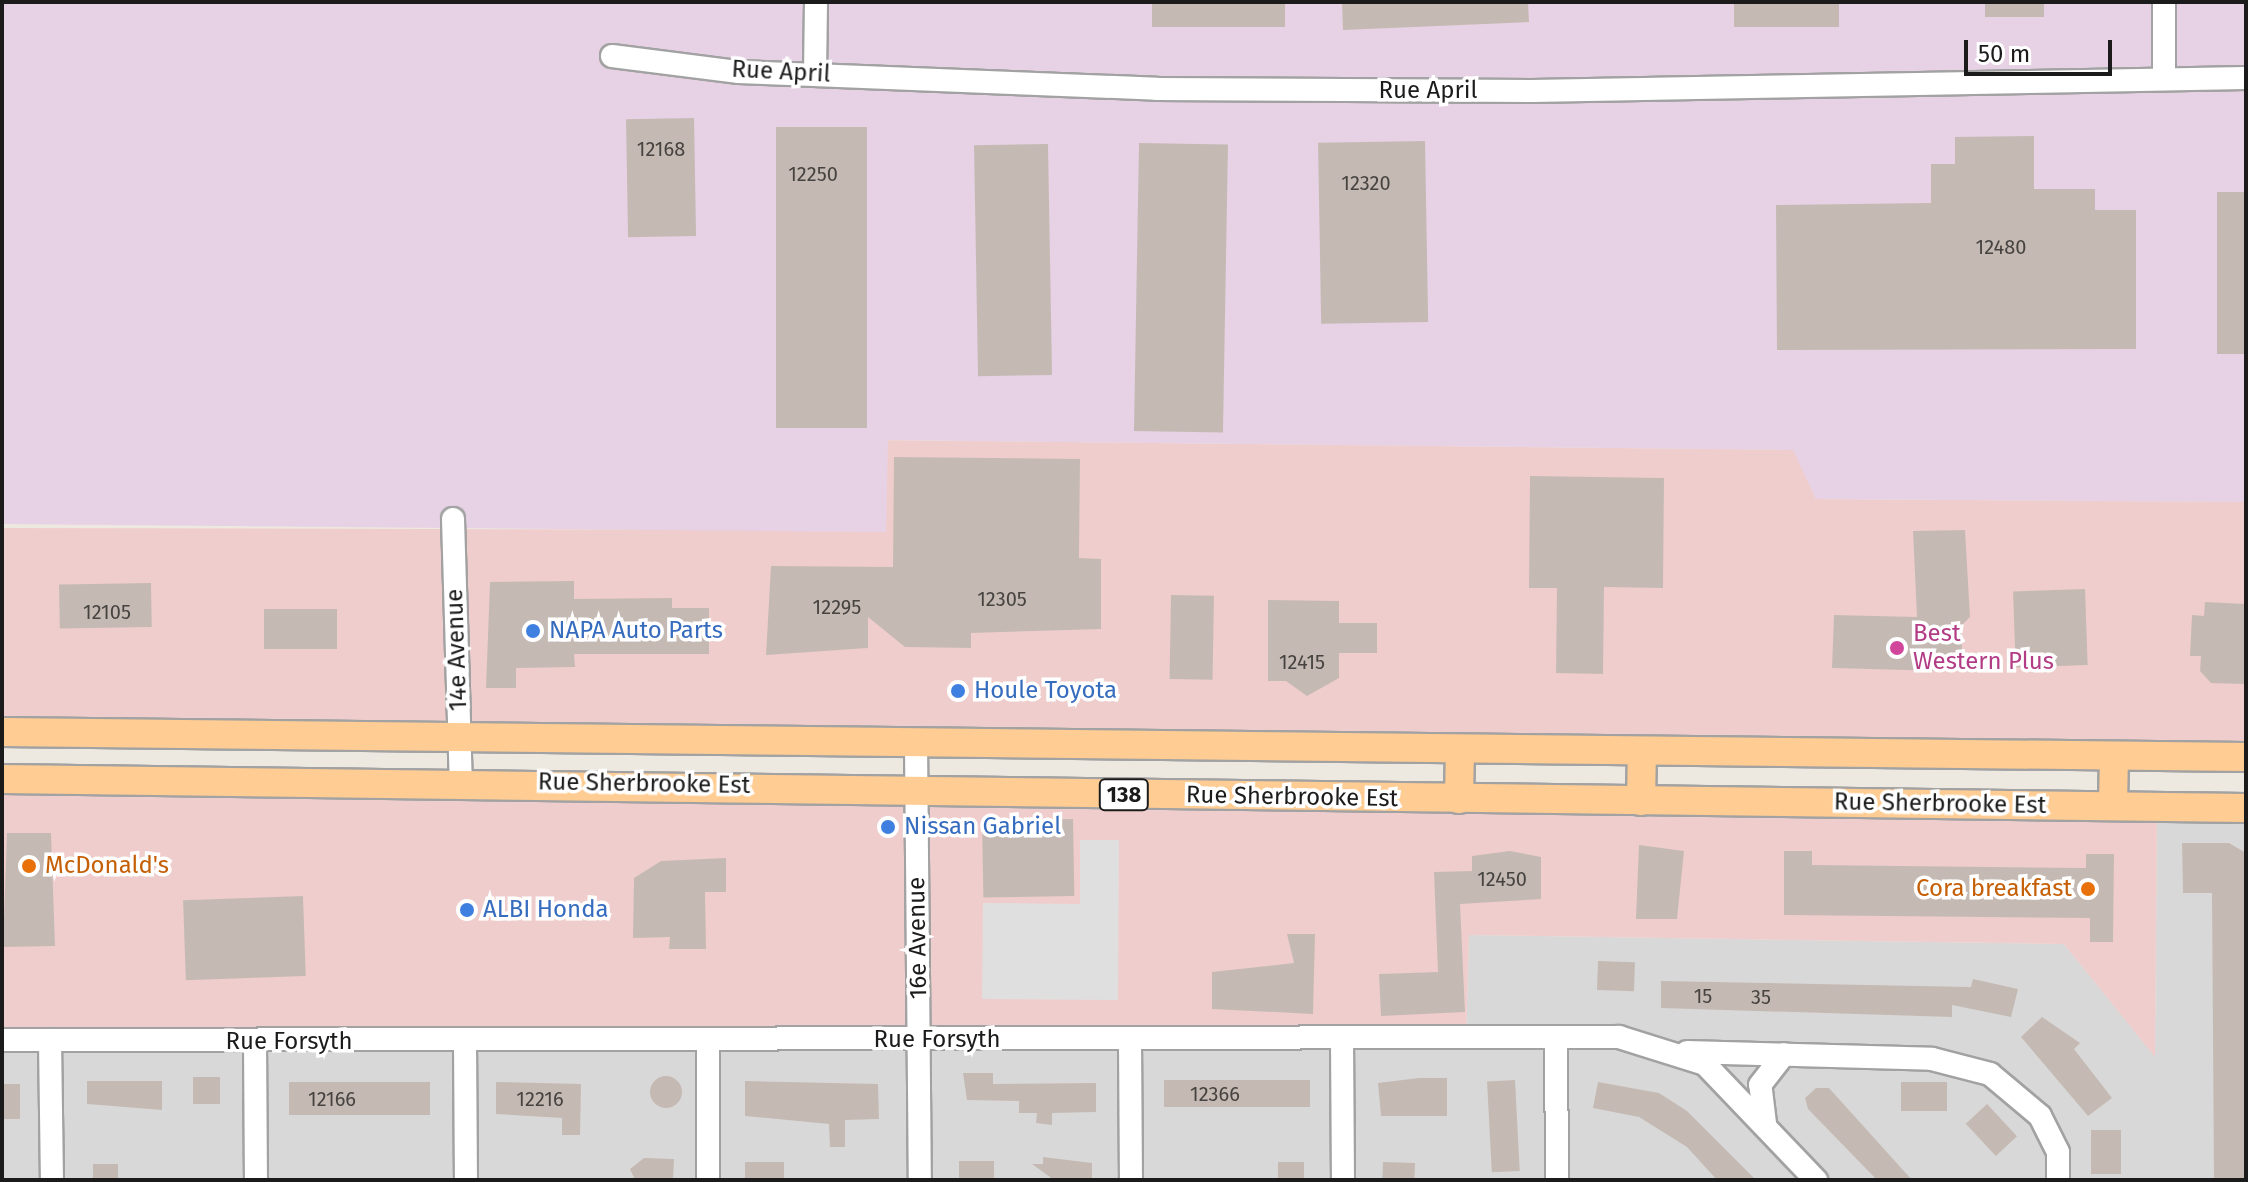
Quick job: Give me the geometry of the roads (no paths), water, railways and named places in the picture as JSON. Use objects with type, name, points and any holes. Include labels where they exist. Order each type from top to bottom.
[{"type":"main road","name":"Rue Sherbrooke Est","points":[[2,732],[2246,757]]},
{"type":"main road","points":[[232,778],[233,735]]},
{"type":"main road","points":[[636,783],[637,740]]},
{"type":"main road","points":[[770,741],[770,787]]},
{"type":"main road","points":[[1459,799],[1460,749]]},
{"type":"main road","points":[[1641,801],[1642,751]]},
{"type":"main road","points":[[2113,806],[2114,756]]},
{"type":"main road","name":"Rue Sherbrooke Est","points":[[2,779],[232,778],[636,783],[916,792],[2246,808]]},
{"type":"street","points":[[815,74],[816,2]]},
{"type":"street","points":[[2164,2],[2164,79]]},
{"type":"street","name":"Rue April","points":[[612,56],[815,74],[1157,89],[1516,91],[2246,78]]},
{"type":"street","name":"14e Avenue","points":[[453,519],[461,782]]},
{"type":"street","name":"16e Avenue","points":[[916,743],[920,1180]]},
{"type":"street","name":"Rue Forsyth","points":[[2,1040],[1130,1041],[1619,1037],[1681,1052],[1726,1080],[1816,1180]]},
{"type":"street","points":[[1556,1038],[1557,1180]]},
{"type":"street","points":[[50,1040],[52,1180]]},
{"type":"street","points":[[708,1040],[708,1180]]},
{"type":"street","points":[[1342,1040],[1343,1180]]},
{"type":"street","points":[[1130,1041],[1131,1180]]},
{"type":"street","points":[[255,1042],[256,1180]]},
{"type":"street","points":[[465,1042],[466,1180]]},
{"type":"street","points":[[1681,1052],[1932,1059],[1990,1074],[2040,1116],[2058,1152],[2058,1180]]},
{"type":"street","points":[[1766,1124],[1760,1085],[1784,1054]]},
{"type":"place","name":"NAPA Auto Parts","points":[[533,631]]},
{"type":"place","name":"Best Western Plus","points":[[1897,648]]},
{"type":"place","name":"Houle Toyota","points":[[958,691]]},
{"type":"place","name":"Nissan Gabriel","points":[[888,827]]},
{"type":"place","name":"McDonald's","points":[[29,866]]},
{"type":"place","name":"Cora breakfast","points":[[2088,889]]},
{"type":"place","name":"ALBI Honda","points":[[467,910]]}]
